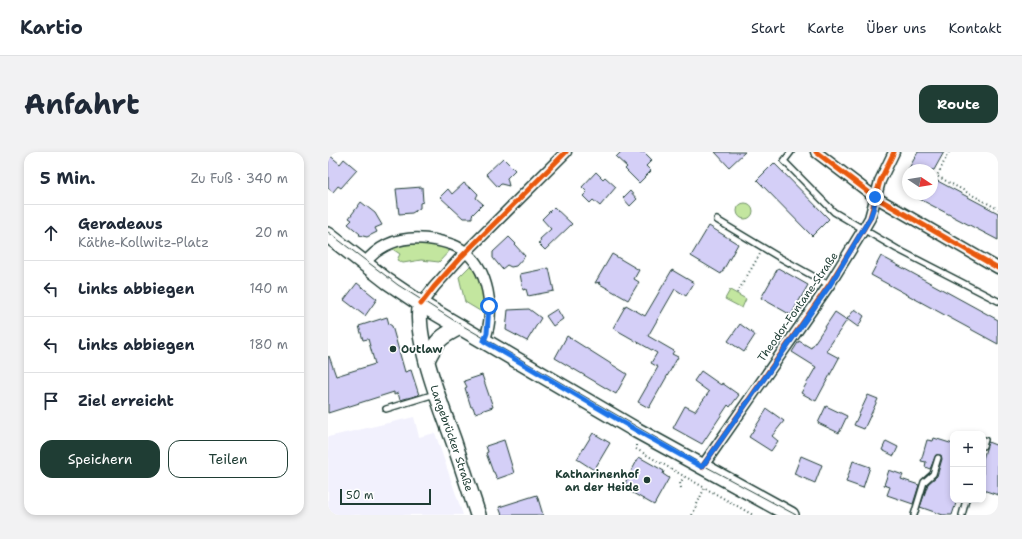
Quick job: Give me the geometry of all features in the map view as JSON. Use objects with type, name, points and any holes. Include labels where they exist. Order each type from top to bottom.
[{"type":"main road","points":[[328,235],[364,264],[421,304],[636,430],[791,515]]},
{"type":"main road","name":"Langebrücker Straße","points":[[421,304],[420,325],[427,360],[478,515]]},
{"type":"main road","points":[[427,360],[441,337],[460,327]]},
{"type":"street","points":[[421,304],[463,255],[566,152]]},
{"type":"street","points":[[816,152],[875,197],[998,268]]},
{"type":"street","name":"Theodor-Fontane-Straße","points":[[702,467],[830,285],[870,218],[880,181],[894,152]]},
{"type":"street","points":[[364,264],[372,254],[383,246],[406,238],[442,241],[461,249],[463,255],[479,268],[488,292],[489,313],[487,333],[484,341]]},
{"type":"lane","points":[[791,152],[784,161],[834,212],[897,249],[998,301]]},
{"type":"lane","points":[[717,220],[830,285]]},
{"type":"lane","points":[[386,409],[437,394]]},
{"type":"lane","points":[[914,515],[924,482],[933,474],[938,458]]},
{"type":"lane","points":[[962,515],[965,503]]},
{"type":"path","points":[[948,152],[937,176],[998,209]]},
{"type":"path","points":[[737,293],[764,248]]},
{"type":"path","points":[[636,430],[636,449],[753,515]]},
{"type":"path","points":[[681,488],[680,484],[684,477]]},
{"type":"path","points":[[692,515],[704,488]]},
{"type":"shaded area","points":[[414,417],[419,437],[435,433],[463,515],[328,515],[328,437]]},
{"type":"green space","points":[[745,203],[751,205],[753,211],[751,217],[745,219],[739,217],[737,211],[739,205]]},
{"type":"green space","points":[[421,240],[452,248],[439,262],[421,260],[403,263],[397,260],[400,254],[391,248]]},
{"type":"green space","points":[[471,265],[479,277],[483,288],[485,314],[465,302],[459,277]]},
{"type":"green space","points":[[730,290],[746,299],[742,308],[725,299]]},
{"type":"building","points":[[621,152],[644,152],[652,160],[646,166],[651,171],[639,183],[625,169],[627,167],[616,157]]},
{"type":"building","points":[[715,152],[745,152],[729,167]]},
{"type":"building","points":[[918,152],[944,152],[937,164],[911,164]]},
{"type":"building","points":[[328,154],[340,164],[344,159],[357,170],[341,188],[338,186],[333,192],[328,188]]},
{"type":"building","points":[[503,158],[515,170],[507,178],[509,186],[501,184],[498,187],[486,174]]},
{"type":"building","points":[[774,163],[829,219],[812,236],[757,180]]},
{"type":"building","points":[[596,172],[603,179],[605,177],[616,187],[600,206],[593,200],[590,203],[583,196],[587,192],[582,187]]},
{"type":"building","points":[[938,181],[998,213],[998,240],[921,200],[938,200]]},
{"type":"building","points":[[464,183],[478,194],[476,198],[483,204],[472,215],[472,218],[463,218],[440,197],[448,189],[452,194]]},
{"type":"building","points":[[422,187],[423,202],[420,203],[420,208],[412,213],[399,214],[396,189]]},
{"type":"building","points":[[630,191],[637,199],[630,206],[623,198]]},
{"type":"building","points":[[361,202],[375,213],[382,225],[375,228],[377,232],[367,237],[359,235],[360,234],[348,224],[352,220],[349,218]]},
{"type":"building","points":[[554,207],[572,224],[545,250],[538,243],[541,241],[540,239],[551,229],[542,219]]},
{"type":"building","points":[[709,226],[738,244],[721,274],[691,256]]},
{"type":"building","points":[[509,237],[525,256],[516,266],[511,267],[507,265],[502,269],[493,258],[493,252]]},
{"type":"building","points":[[612,254],[639,270],[634,279],[639,282],[628,300],[598,283],[601,282],[595,283]]},
{"type":"building","points":[[881,256],[998,320],[998,344],[871,275]]},
{"type":"building","points":[[549,268],[554,291],[528,296],[526,289],[523,290],[520,274]]},
{"type":"building","points":[[778,268],[808,285],[791,315],[761,298]]},
{"type":"building","points":[[672,270],[694,283],[686,296],[675,289],[648,336],[674,351],[672,354],[678,357],[649,408],[638,402],[658,367],[651,363],[657,353],[613,328],[626,305],[645,316]]},
{"type":"building","points":[[357,283],[377,299],[365,316],[344,300]]},
{"type":"building","points":[[529,309],[541,318],[527,341],[506,330],[508,310]]},
{"type":"building","points":[[557,309],[563,319],[553,326],[546,316]]},
{"type":"building","points":[[855,309],[864,316],[858,327],[847,319]]},
{"type":"building","points":[[835,312],[847,320],[826,351],[839,358],[816,401],[801,393],[816,367],[792,352],[799,341],[811,348]]},
{"type":"building","points":[[387,317],[389,324],[392,326],[405,372],[411,370],[419,395],[400,400],[398,393],[394,395],[394,392],[328,413],[328,357],[329,356],[336,376],[375,364],[368,339],[363,340],[359,326]]},
{"type":"building","points":[[740,324],[755,335],[744,352],[728,341]]},
{"type":"building","points":[[567,336],[627,374],[616,394],[555,358]]},
{"type":"building","points":[[701,371],[739,395],[730,407],[728,405],[702,444],[673,428],[685,406],[695,411],[709,392],[694,381]]},
{"type":"building","points":[[482,375],[493,407],[475,413],[473,407],[471,407],[465,388],[467,387],[464,381]]},
{"type":"building","points":[[868,395],[878,399],[864,429],[854,425]]},
{"type":"building","points":[[826,406],[847,416],[839,433],[818,423]]},
{"type":"building","points":[[767,409],[784,421],[772,436],[778,441],[771,451],[749,437]]},
{"type":"building","points":[[593,433],[610,443],[594,470],[577,459]]},
{"type":"building","points":[[934,438],[950,443],[950,503],[956,503],[952,515],[943,515],[920,507],[928,484],[937,476],[942,459],[941,455],[936,455],[930,469],[925,467],[926,462],[921,461],[927,440],[933,441]]},
{"type":"building","points":[[504,440],[514,473],[497,479],[486,453],[488,452],[486,446]]},
{"type":"building","points":[[886,441],[898,447],[894,456],[882,450]]},
{"type":"building","points":[[988,442],[998,446],[998,495],[986,491],[986,449]]},
{"type":"building","points":[[801,456],[822,465],[815,483],[794,474]]},
{"type":"building","name":"Katharinenhof an der Heide","points":[[639,457],[664,471],[663,474],[669,478],[654,505],[624,488],[627,484],[625,483]]},
{"type":"building","points":[[853,461],[870,467],[863,488],[846,482]]},
{"type":"building","points":[[889,470],[903,475],[901,479],[919,485],[913,504],[887,495],[890,487],[884,485]]},
{"type":"building","points":[[537,495],[543,515],[502,515],[499,507]]},
{"type":"tram line","points":[[328,232],[398,285],[458,323],[703,465],[796,515]]},
{"type":"cycle path","points":[[421,304],[460,258],[566,152]]},
{"type":"cycle path","points":[[816,152],[875,197],[998,268]]},
{"type":"cycle path","points":[[702,467],[829,285],[863,230],[870,218],[880,181],[894,152]]},
{"type":"place","name":"Outlaw","points":[[393,349]]},
{"type":"place","name":"Katharinenhof an der Heide","points":[[647,480]]},
{"type":"route","points":[[489,306],[487,333],[484,341],[702,467],[830,285],[870,218],[874,207],[875,197]]}]
